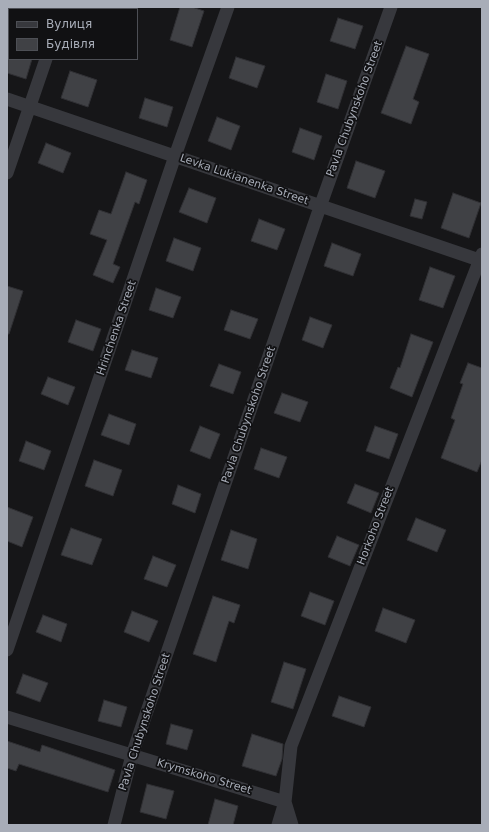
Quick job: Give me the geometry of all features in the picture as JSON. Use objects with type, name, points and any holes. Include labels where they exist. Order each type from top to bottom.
[{"type":"street","name":"Hrinchenka Street","points":[[7,650],[175,156],[228,7]]},
{"type":"street","name":"Pavla Chubynskoho Street","points":[[114,825],[132,755],[320,207],[391,7]]},
{"type":"street","points":[[7,173],[46,60]]},
{"type":"street","name":"Levka Lukianenka Street","points":[[7,99],[320,207],[481,258]]},
{"type":"street","name":"Horkoho Street","points":[[286,802],[291,746],[481,258]]},
{"type":"street","name":"Krymskoho Street","points":[[7,717],[286,802]]},
{"type":"street","points":[[278,825],[286,802]]},
{"type":"street","points":[[286,802],[292,825]]},
{"type":"building","points":[[180,7],[192,7],[204,11],[192,47],[170,40]]},
{"type":"building","points":[[338,18],[363,26],[355,49],[330,41]]},
{"type":"building","points":[[406,46],[429,54],[413,99],[419,102],[411,124],[381,113]]},
{"type":"building","points":[[236,57],[265,66],[257,88],[229,78]]},
{"type":"building","points":[[7,59],[32,60],[26,79],[7,73]]},
{"type":"building","points":[[70,71],[97,80],[88,107],[61,98]]},
{"type":"building","points":[[326,74],[347,81],[338,109],[317,102]]},
{"type":"building","points":[[145,98],[173,107],[167,127],[139,118]]},
{"type":"building","points":[[217,117],[240,126],[231,150],[208,141]]},
{"type":"building","points":[[300,128],[322,136],[314,160],[292,152]]},
{"type":"building","points":[[46,143],[71,153],[63,173],[38,163]]},
{"type":"building","points":[[356,161],[385,171],[375,198],[347,188]]},
{"type":"building","points":[[126,172],[147,180],[139,204],[135,202],[113,264],[120,267],[113,283],[93,275],[107,240],[90,234],[99,210],[111,214]]},
{"type":"building","points":[[189,188],[216,198],[207,223],[179,212]]},
{"type":"building","points":[[453,193],[481,203],[469,238],[441,228]]},
{"type":"building","points":[[415,199],[427,202],[422,219],[410,216]]},
{"type":"building","points":[[259,219],[285,229],[277,250],[251,241]]},
{"type":"building","points":[[174,238],[201,248],[193,271],[166,261]]},
{"type":"building","points":[[332,243],[361,254],[353,276],[324,266]]},
{"type":"building","points":[[430,267],[455,276],[443,308],[419,300]]},
{"type":"building","points":[[7,286],[23,291],[9,334],[7,334]]},
{"type":"building","points":[[156,288],[181,297],[173,318],[149,310]]},
{"type":"building","points":[[231,310],[258,319],[250,339],[224,330]]},
{"type":"building","points":[[310,317],[332,325],[323,348],[302,340]]},
{"type":"building","points":[[76,320],[101,329],[93,351],[68,342]]},
{"type":"building","points":[[411,334],[433,342],[412,397],[390,388],[398,367],[400,368]]},
{"type":"building","points":[[132,350],[158,358],[151,378],[125,370]]},
{"type":"building","points":[[468,363],[482,368],[482,460],[477,472],[441,458],[455,420],[451,418],[463,384],[460,383]]},
{"type":"building","points":[[219,364],[241,372],[233,394],[210,386]]},
{"type":"building","points":[[48,377],[75,387],[68,405],[41,394]]},
{"type":"building","points":[[282,393],[308,402],[300,422],[274,413]]},
{"type":"building","points":[[109,414],[136,424],[129,445],[101,435]]},
{"type":"building","points":[[200,426],[220,434],[210,459],[190,451]]},
{"type":"building","points":[[375,426],[398,434],[389,459],[366,451]]},
{"type":"building","points":[[26,441],[51,451],[44,470],[19,461]]},
{"type":"building","points":[[261,448],[287,457],[279,478],[254,469]]},
{"type":"building","points":[[94,460],[122,470],[113,496],[85,486]]},
{"type":"building","points":[[355,484],[379,493],[371,513],[347,503]]},
{"type":"building","points":[[178,485],[201,494],[195,513],[172,504]]},
{"type":"building","points":[[7,507],[33,517],[22,547],[7,541]]},
{"type":"building","points":[[416,518],[446,530],[437,552],[407,540]]},
{"type":"building","points":[[71,528],[102,539],[92,565],[61,555]]},
{"type":"building","points":[[231,530],[257,539],[248,569],[221,560]]},
{"type":"building","points":[[337,536],[359,545],[350,566],[328,557]]},
{"type":"building","points":[[153,556],[176,565],[167,587],[144,579]]},
{"type":"building","points":[[310,592],[334,601],[325,625],[301,616]]},
{"type":"building","points":[[213,596],[240,605],[234,623],[229,621],[216,662],[193,654]]},
{"type":"building","points":[[383,608],[415,620],[406,643],[375,631]]},
{"type":"building","points":[[132,611],[158,621],[149,642],[124,632]]},
{"type":"building","points":[[43,615],[67,624],[61,642],[36,632]]},
{"type":"building","points":[[284,662],[306,669],[293,709],[271,702]]},
{"type":"building","points":[[23,674],[48,683],[40,702],[16,693]]},
{"type":"building","points":[[339,696],[371,707],[364,727],[332,716]]},
{"type":"building","points":[[104,700],[127,707],[121,727],[98,721]]},
{"type":"building","points":[[171,724],[193,730],[187,750],[166,744]]},
{"type":"building","points":[[252,734],[283,744],[282,759],[276,776],[242,766]]},
{"type":"building","points":[[7,741],[40,752],[42,745],[115,770],[108,792],[19,764],[16,771],[7,768]]},
{"type":"building","points":[[147,784],[174,791],[166,819],[140,812]]},
{"type":"building","points":[[215,799],[238,806],[233,825],[208,825]]}]
